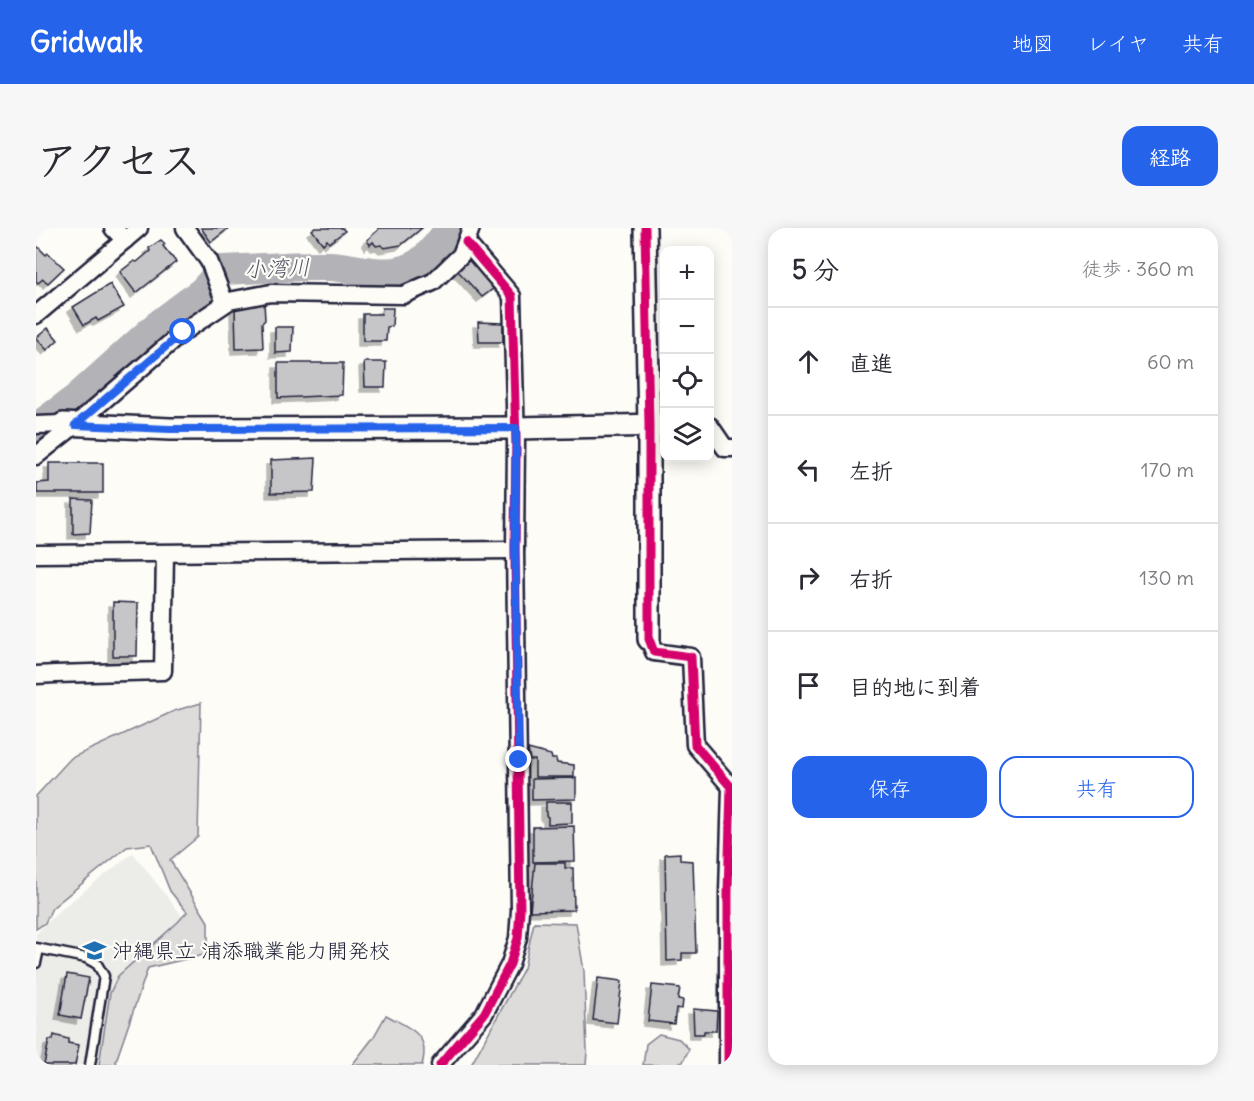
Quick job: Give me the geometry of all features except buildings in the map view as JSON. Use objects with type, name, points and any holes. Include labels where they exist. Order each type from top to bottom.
[{"type":"street","points":[[36,315],[119,234],[139,228]]},
{"type":"street","points":[[185,228],[209,261],[225,303]]},
{"type":"street","points":[[645,228],[657,425],[649,639],[654,652],[691,657],[695,745],[731,784],[728,892],[730,979],[728,1065]]},
{"type":"street","points":[[36,456],[69,424],[183,332],[225,303],[271,293],[403,295],[433,282],[461,255],[469,235]]},
{"type":"street","points":[[440,1065],[484,1014],[510,964],[518,938],[520,910],[515,550],[516,428],[512,296],[469,235]]},
{"type":"street","points":[[36,425],[69,424],[170,429],[516,428],[657,425]]},
{"type":"street","points":[[714,432],[724,448],[732,448]]},
{"type":"street","points":[[36,554],[515,550]]},
{"type":"street","points":[[36,675],[163,671],[165,554]]},
{"type":"lane","points":[[36,963],[38,948],[86,958],[97,964],[104,976],[90,1065]]},
{"type":"shaded area","points":[[201,703],[198,837],[170,860],[208,922],[208,954],[148,968],[116,1061],[117,1065],[99,1065],[110,993],[118,976],[187,912],[170,891],[151,844],[127,847],[52,908],[45,923],[36,929],[36,796],[71,758],[174,711]]},
{"type":"shaded area","name":"沖縄県立 浦添職業能力開発校","points":[[133,853],[186,921],[132,968],[113,1065],[36,1065],[36,934],[60,910]]},
{"type":"shaded area","points":[[534,922],[576,923],[584,971],[586,1065],[471,1065],[524,968]]},
{"type":"shaded area","points":[[386,1015],[410,1028],[421,1039],[424,1054],[422,1065],[352,1065],[373,1038]]},
{"type":"shaded area","points":[[659,1034],[679,1039],[689,1049],[683,1062],[675,1065],[643,1065],[646,1044]]},
{"type":"waterway","name":"小湾川","points":[[36,428],[77,398],[157,326],[202,292],[222,270],[316,266],[384,273],[406,270],[421,262],[450,228]]},
{"type":"cycle path","points":[[645,228],[649,425],[649,639],[654,652],[691,657],[695,745],[731,787],[728,892],[728,1065]]},
{"type":"cycle path","points":[[440,1065],[484,1014],[510,964],[518,938],[520,910],[515,550],[516,442],[512,296],[466,242]]},
{"type":"place","name":"沖縄県立 浦添職業能力開発校","points":[[94,951]]},
{"type":"route","points":[[183,332],[75,425],[170,429],[516,428],[515,550],[519,760]]}]
